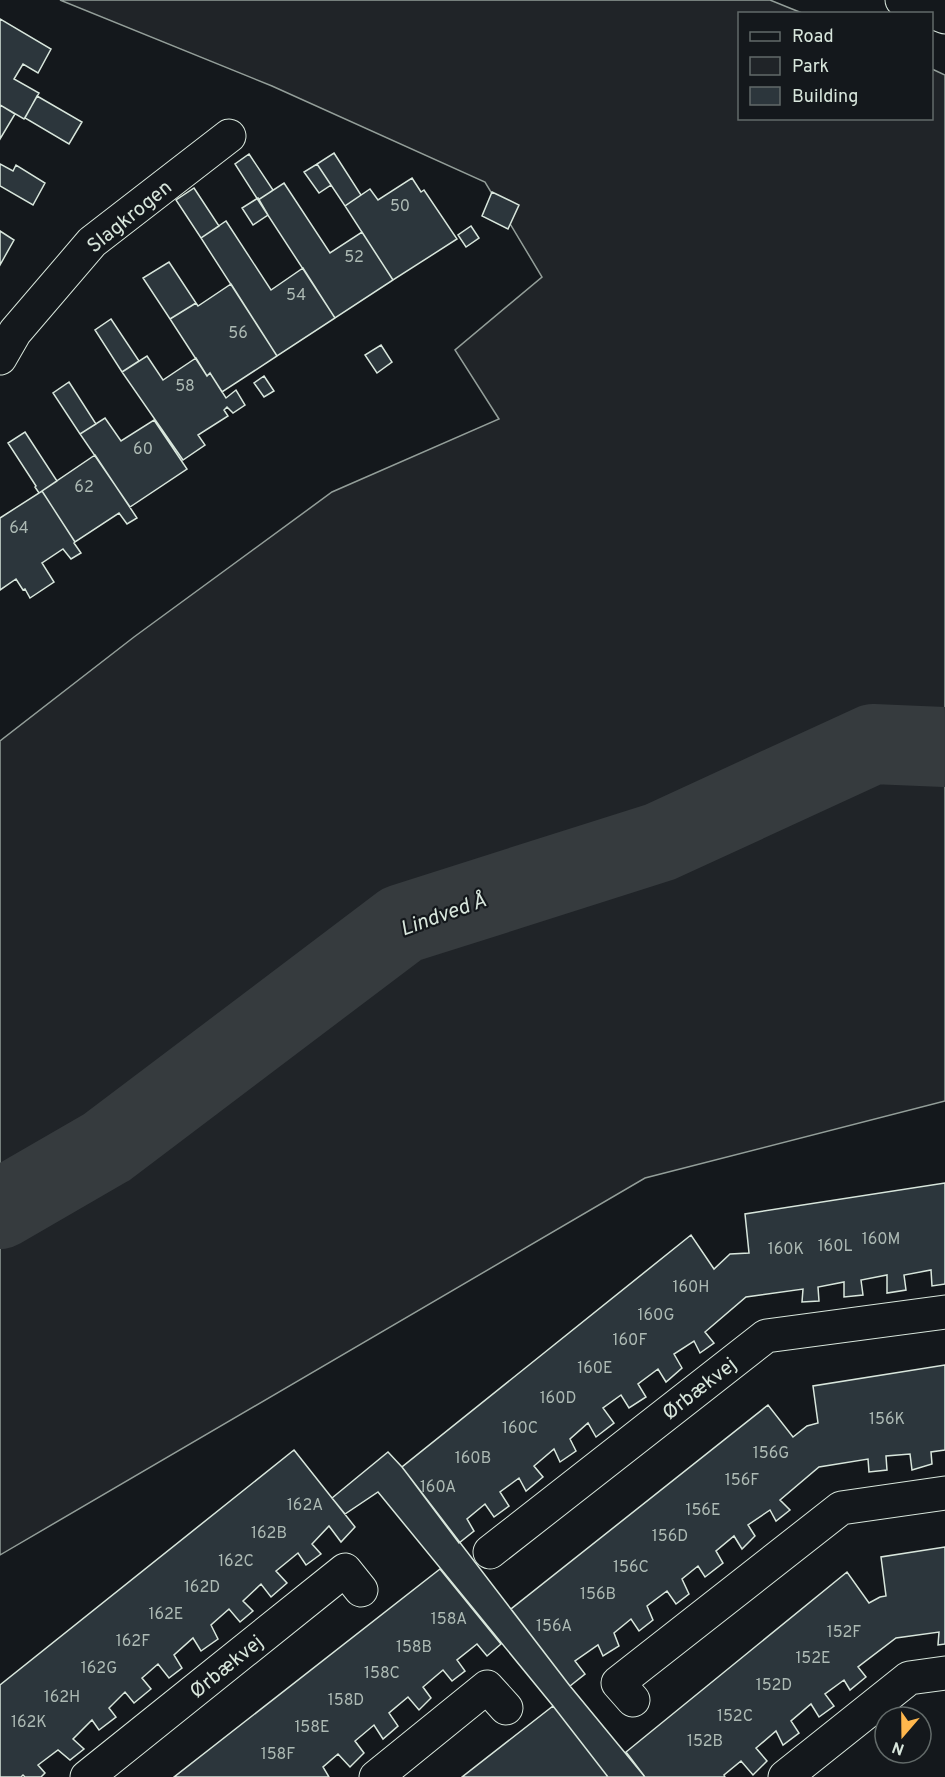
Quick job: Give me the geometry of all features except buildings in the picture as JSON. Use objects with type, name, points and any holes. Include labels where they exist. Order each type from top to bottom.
[{"type":"street","points":[[902,0],[932,12]]},
{"type":"street","name":"Slagkrogen","points":[[5,338],[92,242],[229,136]]},
{"type":"street","name":"Ørbækvej","points":[[490,1552],[766,1336],[945,1312]]},
{"type":"street","points":[[633,1700],[618,1683],[841,1508],[945,1493]]},
{"type":"street","name":"Ørbækvej","points":[[87,1777],[345,1570],[361,1590]]},
{"type":"street","points":[[785,1777],[909,1678],[945,1673]]},
{"type":"street","points":[[376,1777],[487,1687],[506,1708]]},
{"type":"green space","points":[[60,0],[770,0],[800,12],[738,12],[738,120],[933,120],[933,69],[945,75],[945,1101],[645,1178],[0,1555],[0,741],[134,637],[332,492],[499,419],[455,350],[542,277],[485,182],[272,86]]},
{"type":"waterway","name":"Lindved Å","points":[[0,1209],[107,1147],[402,924],[660,842],[873,744],[945,747]]}]
